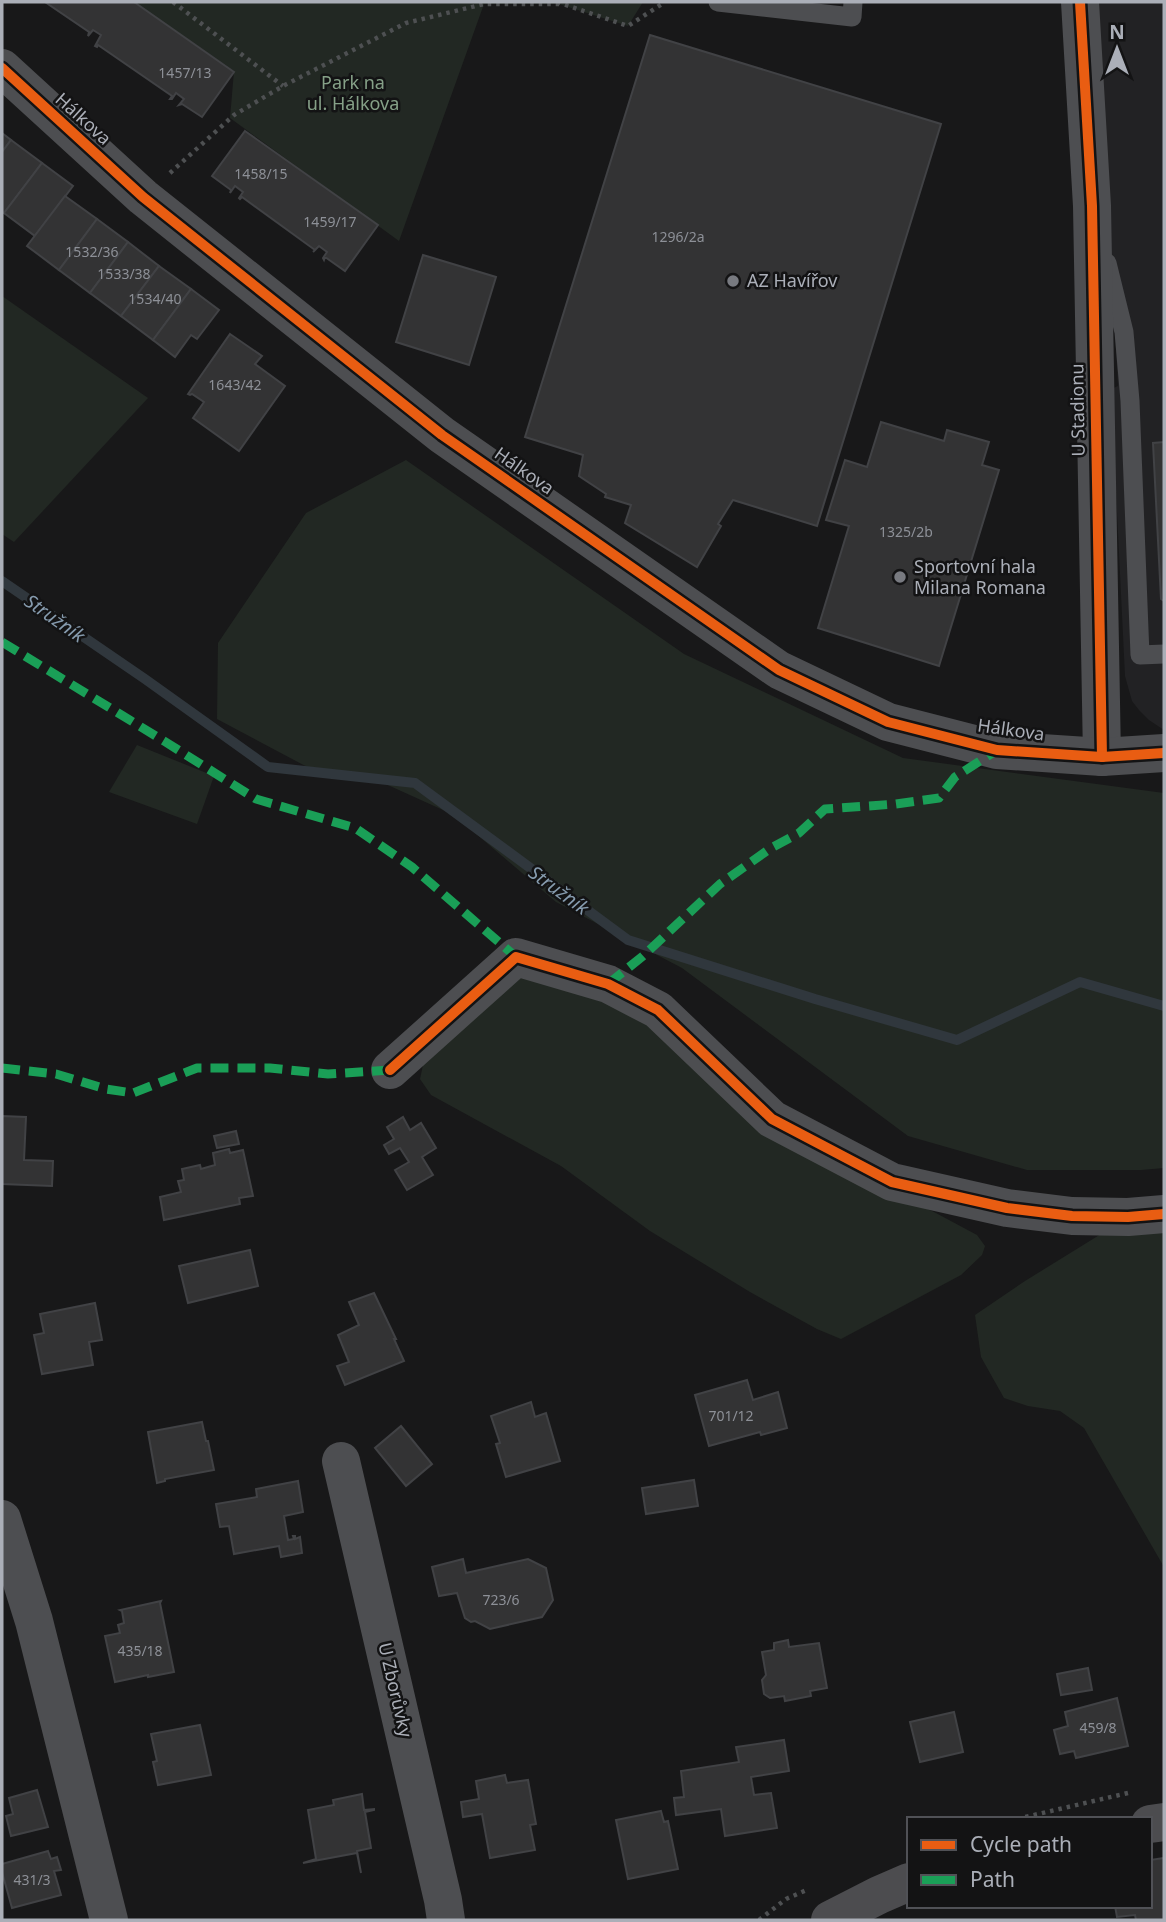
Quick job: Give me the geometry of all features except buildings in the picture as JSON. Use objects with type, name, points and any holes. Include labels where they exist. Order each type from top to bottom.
[{"type":"street","name":"U Stadionu","points":[[1080,2],[1092,206],[1102,757]]},
{"type":"street","name":"Hálkova","points":[[2,68],[143,197],[442,435],[779,670],[888,722],[998,750],[1102,757]]},
{"type":"street","points":[[1102,757],[1164,753]]},
{"type":"street","points":[[390,1070],[516,957],[608,985],[658,1010],[772,1119],[892,1182],[1007,1208],[1072,1216],[1128,1217],[1164,1214]]},
{"type":"street","name":"U Zborůvky","points":[[341,1461],[446,1920]]},
{"type":"street","points":[[2,1519],[34,1621],[108,1920]]},
{"type":"street","points":[[1145,1807],[1164,1822]]},
{"type":"street","points":[[830,1920],[907,1883]]},
{"type":"lane","points":[[718,2],[852,17],[853,2]]},
{"type":"lane","points":[[1092,206],[1124,332],[1130,401],[1140,655],[1164,654]]},
{"type":"path","points":[[173,2],[283,86]]},
{"type":"path","points":[[143,197],[234,115],[283,86],[407,23],[484,4],[558,3],[628,26],[665,2]]},
{"type":"path","points":[[1038,1817],[1145,1807]]},
{"type":"shaded area","points":[[1097,2],[1164,2],[1164,730],[1149,720],[1132,701],[1125,676],[1111,389],[1118,386]]},
{"type":"green space","name":"Park na ul. Hálkova","points":[[134,2],[643,2],[628,26],[559,4],[484,4],[399,241],[230,118],[234,71]]},
{"type":"green space","points":[[2,296],[148,398],[14,542],[2,534]]},
{"type":"green space","points":[[406,460],[684,654],[903,758],[1164,793],[1164,1168],[1027,1170],[908,1136],[682,968],[556,902],[454,815],[379,781],[311,769],[217,719],[218,643],[306,513]]},
{"type":"green space","points":[[137,745],[214,776],[197,824],[109,792]]},
{"type":"green space","points":[[536,971],[635,1015],[853,1176],[934,1212],[977,1235],[985,1246],[982,1255],[961,1275],[841,1339],[817,1329],[750,1292],[650,1231],[561,1166],[431,1095],[420,1079],[423,1065],[517,979]]},
{"type":"green space","points":[[1164,1226],[1164,1567],[1084,1428],[1060,1411],[1028,1406],[1004,1398],[981,1357],[975,1315],[1101,1234]]},
{"type":"waterway","name":"Stružník","points":[[2,581],[268,767],[415,783],[628,940],[957,1040],[1080,982],[1164,1006]]},
{"type":"marked path","points":[[2,642],[256,799],[355,828],[412,867],[516,957]]},
{"type":"marked path","points":[[608,984],[643,956],[720,884],[771,848],[799,833],[825,809],[939,798],[955,777],[997,750]]},
{"type":"marked path","points":[[2,1068],[56,1074],[106,1089],[133,1093],[197,1068],[270,1068],[328,1074],[390,1070]]},
{"type":"cycle path","points":[[1080,2],[1092,206],[1102,757]]},
{"type":"cycle path","points":[[2,68],[143,197],[442,435],[779,670],[888,722],[997,750],[1102,757],[1164,753]]},
{"type":"cycle path","points":[[390,1070],[516,957],[608,984],[658,1010],[772,1119],[892,1182],[1007,1208],[1072,1216],[1128,1217],[1164,1214]]},
{"type":"place","name":"AZ Havířov","points":[[733,281]]},
{"type":"place","name":"Sportovní hala Milana Romana","points":[[900,577]]}]
